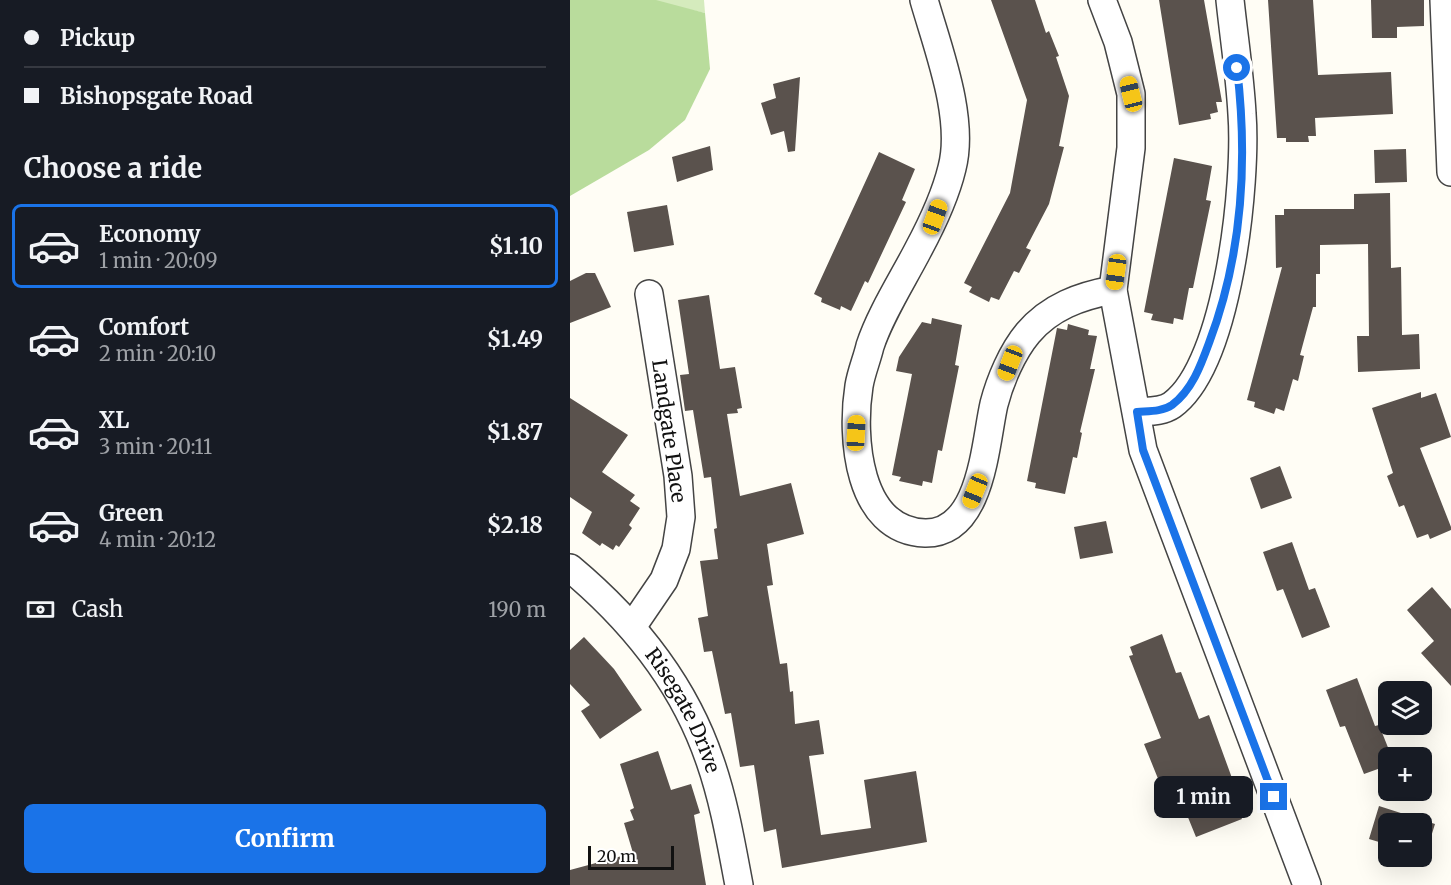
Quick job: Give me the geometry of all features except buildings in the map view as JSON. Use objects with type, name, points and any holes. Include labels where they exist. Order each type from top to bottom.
[{"type":"street","points":[[924,0],[945,74],[955,125],[953,167],[935,217],[872,341],[859,385],[856,433],[863,477],[877,509],[893,524],[910,531],[928,533],[949,526],[969,506],[981,476],[995,403],[1010,363],[1028,333],[1054,309],[1084,295],[1113,290]]},
{"type":"street","points":[[1102,0],[1118,42],[1131,94],[1131,148],[1113,290],[1143,450],[1307,885]]},
{"type":"street","points":[[1137,412],[1170,406],[1186,392],[1200,368],[1218,319],[1236,244],[1243,173],[1242,114],[1230,0]]},
{"type":"street","points":[[1444,0],[1451,172]]},
{"type":"street","name":"Landgate Place","points":[[632,627],[664,580],[676,549],[681,517],[678,476],[649,294]]},
{"type":"street","name":"Risegate Drive","points":[[570,568],[632,627],[684,703],[710,760],[722,802],[739,885]]},
{"type":"green space","points":[[570,0],[656,0],[705,13],[710,69],[685,120],[649,150],[570,196]]},
{"type":"green space","points":[[647,0],[704,0],[705,13]]},
{"type":"route","points":[[1237,68],[1242,114],[1243,173],[1236,244],[1218,319],[1200,368],[1186,392],[1170,406],[1155,411],[1137,412],[1143,450],[1274,797]]}]
